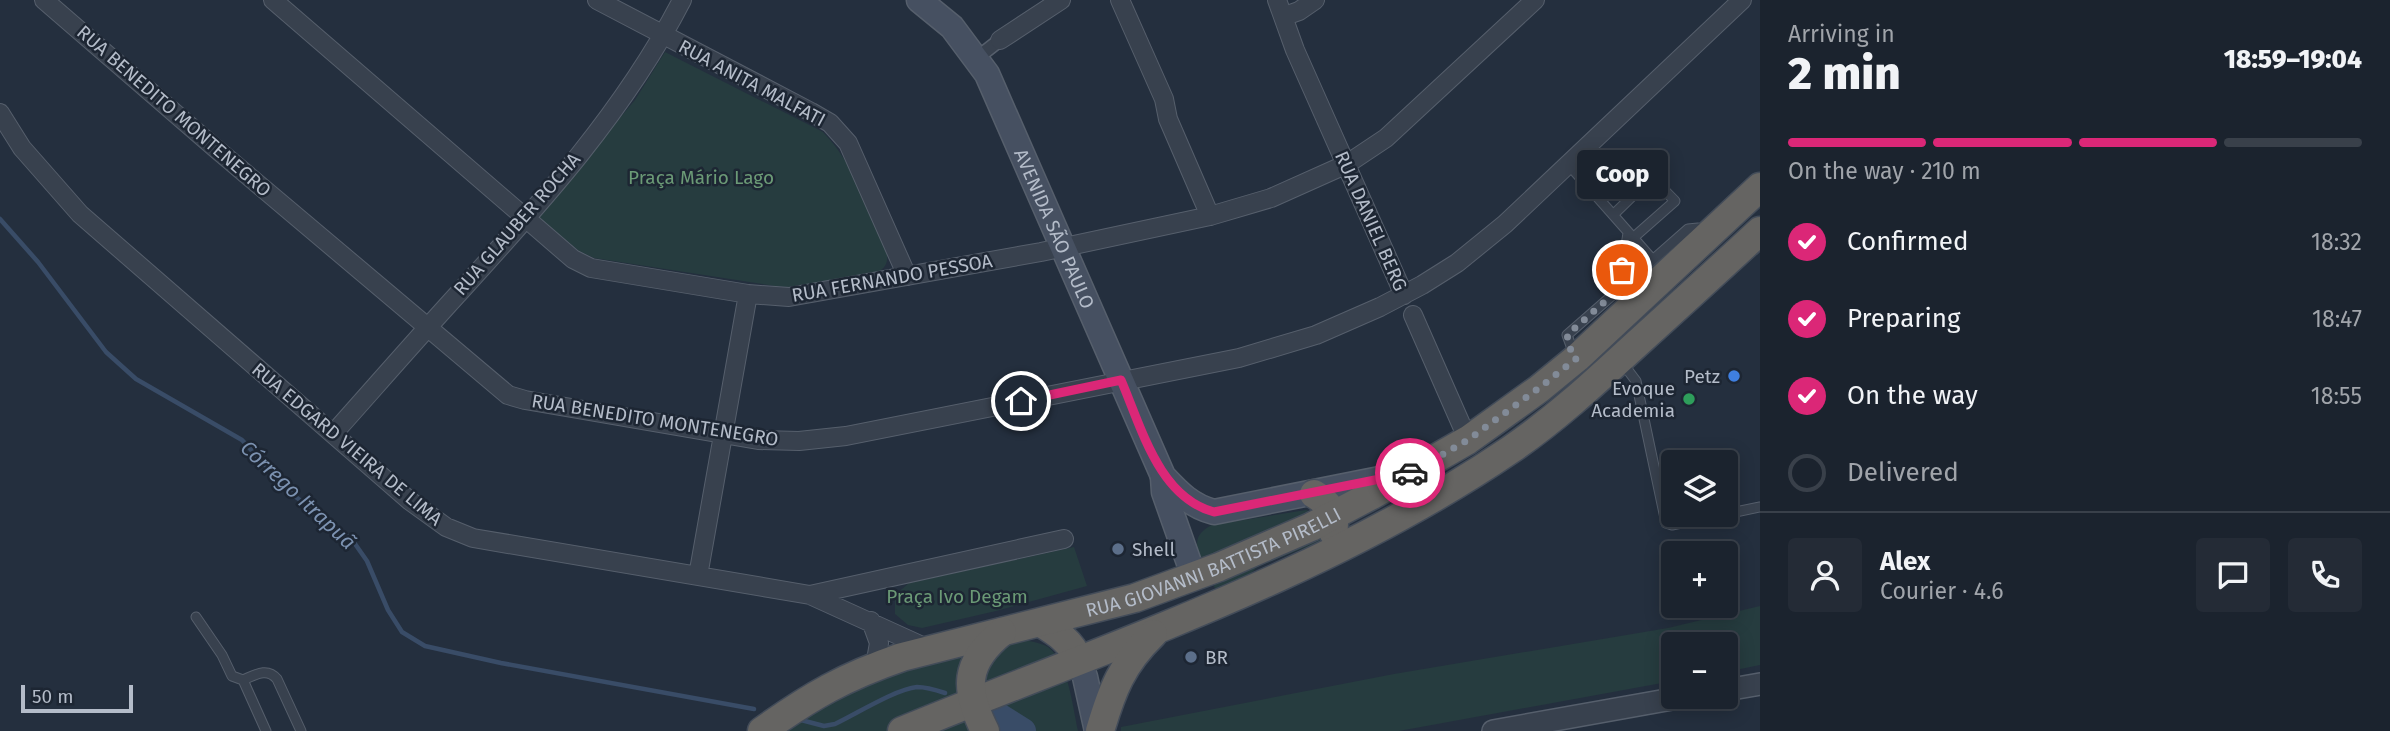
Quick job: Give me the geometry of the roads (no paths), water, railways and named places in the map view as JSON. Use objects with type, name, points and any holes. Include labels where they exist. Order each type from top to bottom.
[{"type":"highway","name":"RUA GIOVANNI BATTISTA PIRELLI","points":[[772,724],[818,692],[875,666],[1135,598],[1194,577],[1334,516],[1468,440],[1539,388],[1577,358],[1760,187]]},
{"type":"highway","name":"RUA GIOVANNI BATTISTA PIRELLI","points":[[902,731],[1272,580],[1366,536],[1457,485],[1555,418],[1760,232]]},
{"type":"highway","points":[[1272,580],[1290,558],[1324,543],[1332,535],[1334,516],[1330,506],[1314,494]]},
{"type":"highway","points":[[1194,577],[1205,591],[1222,601]]},
{"type":"highway","points":[[1041,623],[1069,643],[1079,660]]},
{"type":"highway","points":[[1098,731],[1114,686],[1124,667],[1157,629]]},
{"type":"highway","points":[[985,731],[973,702],[970,679],[977,658],[986,645],[1002,632]]},
{"type":"main road","name":"AVENIDA SÃO PAULO","points":[[919,0],[952,27],[977,58],[998,94],[1163,476],[1164,492],[1194,577]]},
{"type":"main road","points":[[1181,543],[1196,526],[1214,512],[1314,494],[1415,471]]},
{"type":"main road","name":"AVENIDA SÃO PAULO","points":[[1163,476],[1187,501],[1214,512]]},
{"type":"main road","points":[[1079,660],[1098,731]]},
{"type":"street","name":"RUA BENEDITO MONTENEGRO","points":[[44,0],[508,395],[723,435],[780,441],[822,439],[1239,358],[1282,347],[1327,330],[1405,295],[1457,262],[1504,224],[1739,1]]},
{"type":"street","name":"RUA FERNANDO PESSOA","points":[[273,0],[573,259],[591,268],[748,294],[789,297],[1064,246],[1210,216],[1271,198],[1347,164],[1386,138],[1535,0]]},
{"type":"street","name":"RUA ANITA MALFATI","points":[[597,0],[811,112],[840,132],[853,153],[907,276]]},
{"type":"street","name":"RUA GLAUBER ROCHA","points":[[333,435],[526,219],[626,94],[664,35],[682,0]]},
{"type":"street","points":[[977,58],[1061,0]]},
{"type":"street","points":[[1120,0],[1164,99],[1168,119],[1210,216]]},
{"type":"street","points":[[1281,8],[1299,11],[1315,0]]},
{"type":"street","name":"RUA DANIEL BERG","points":[[1281,8],[1295,50],[1468,440]]},
{"type":"street","name":"RUA EDGARD VIEIRA DE LIMA","points":[[0,113],[22,148],[80,214],[410,501],[446,527],[473,538],[810,595],[932,650]]},
{"type":"street","points":[[698,576],[748,294]]},
{"type":"street","points":[[810,595],[1064,539]]},
{"type":"street","points":[[871,621],[879,643],[875,666]]},
{"type":"street","points":[[1738,688],[1760,684]]},
{"type":"street","points":[[1493,731],[1661,701]]},
{"type":"lane","points":[[1594,187],[1629,154],[1675,201],[1630,235],[1619,289]]},
{"type":"lane","points":[[1572,161],[1613,215],[1652,259]]},
{"type":"lane","points":[[1613,215],[1651,178]]},
{"type":"lane","points":[[1577,358],[1571,351],[1567,335],[1688,229],[1698,228],[1708,235]]},
{"type":"lane","points":[[1620,360],[1636,382],[1661,500]]},
{"type":"lane","points":[[1738,511],[1760,507]]},
{"type":"lane","points":[[196,617],[222,655],[232,676],[243,680],[267,671],[277,678],[301,731]]},
{"type":"lane","points":[[243,680],[266,731]]},
{"type":"waterway","name":"Córrego Itrapuã","points":[[0,219],[38,262],[106,352],[136,379],[242,440],[292,494],[353,541],[367,561],[388,610],[402,632],[425,646],[501,663],[754,709]]},
{"type":"waterway","name":"Córrego Itrapuã","points":[[801,720],[824,726],[835,724],[887,697],[917,687],[945,693]]},
{"type":"waterway","name":"Córrego Itrapuã","points":[[996,714],[1023,731]]},
{"type":"place","name":"Coop","points":[[1622,270]]},
{"type":"place","name":"Petz","points":[[1734,376]]},
{"type":"place","name":"Evoque Academia","points":[[1689,399]]},
{"type":"place","name":"Shell","points":[[1118,549]]},
{"type":"place","name":"BR","points":[[1191,657]]},
{"type":"park label","name":"Praça Mário Lago","points":[[701,177]]},
{"type":"park label","name":"Praça Ivo Degam","points":[[957,596]]}]
